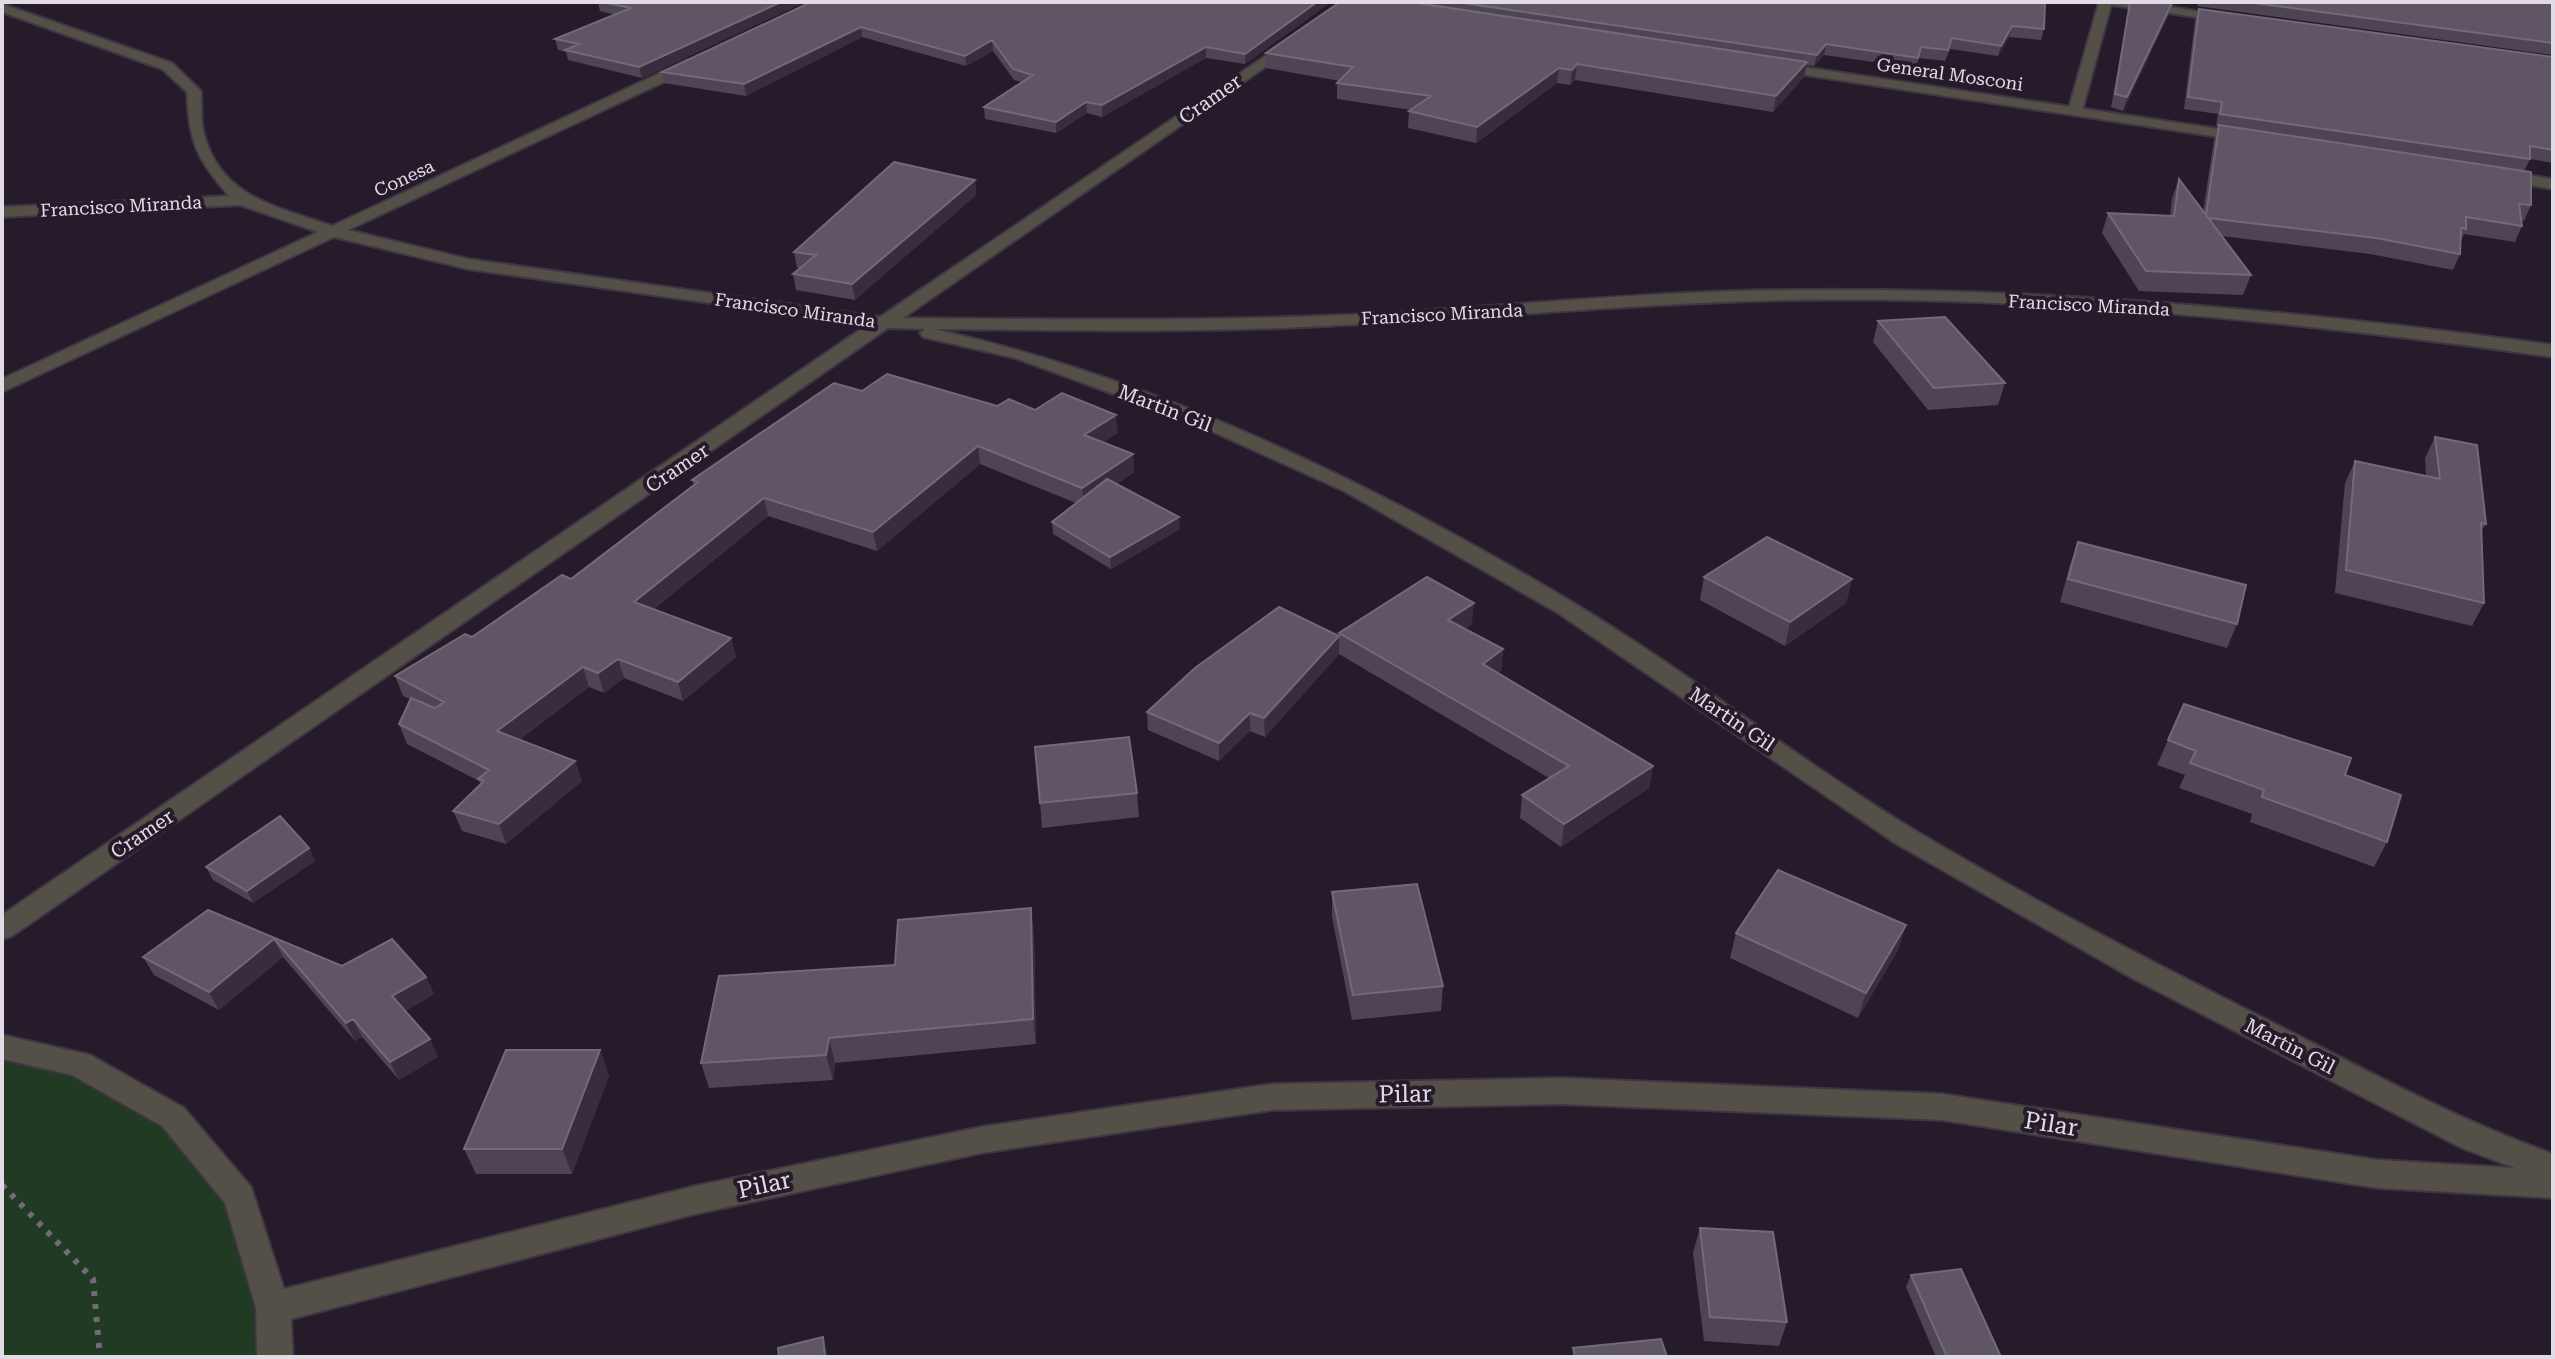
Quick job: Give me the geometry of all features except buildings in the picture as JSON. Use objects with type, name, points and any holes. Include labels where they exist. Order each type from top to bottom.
[{"type":"street","points":[[2075,111],[2105,2]]},
{"type":"street","points":[[2114,2],[2239,19]]},
{"type":"street","points":[[2,8],[167,66],[194,91],[196,133],[208,162],[241,200]]},
{"type":"street","name":"Cramer","points":[[2,929],[888,323],[1310,30]]},
{"type":"street","name":"Conesa","points":[[2,386],[707,56]]},
{"type":"street","name":"General Mosconi","points":[[1759,64],[2260,139]]},
{"type":"street","points":[[2491,175],[2553,184]]},
{"type":"street","name":"Francisco Miranda","points":[[2,212],[241,200],[335,232],[468,264],[888,323],[1166,325],[1290,322],[1789,295],[1982,298],[2175,309],[2379,327],[2553,351]]},
{"type":"street","name":"Martin Gil","points":[[888,323],[1021,354],[1205,421],[1351,487],[1566,608],[1917,844],[2156,978],[2473,1139],[2553,1168]]},
{"type":"street","points":[[2,1047],[79,1064],[173,1117],[239,1197],[273,1308],[275,1357]]},
{"type":"street","name":"Pilar","points":[[273,1308],[695,1200],[981,1140],[1272,1097],[1563,1091],[1942,1107],[2378,1174],[2553,1184]]},
{"type":"path","points":[[2,1185],[93,1279],[100,1357]]},
{"type":"green space","points":[[2,1047],[79,1064],[173,1117],[239,1197],[275,1357],[2,1357]]}]
